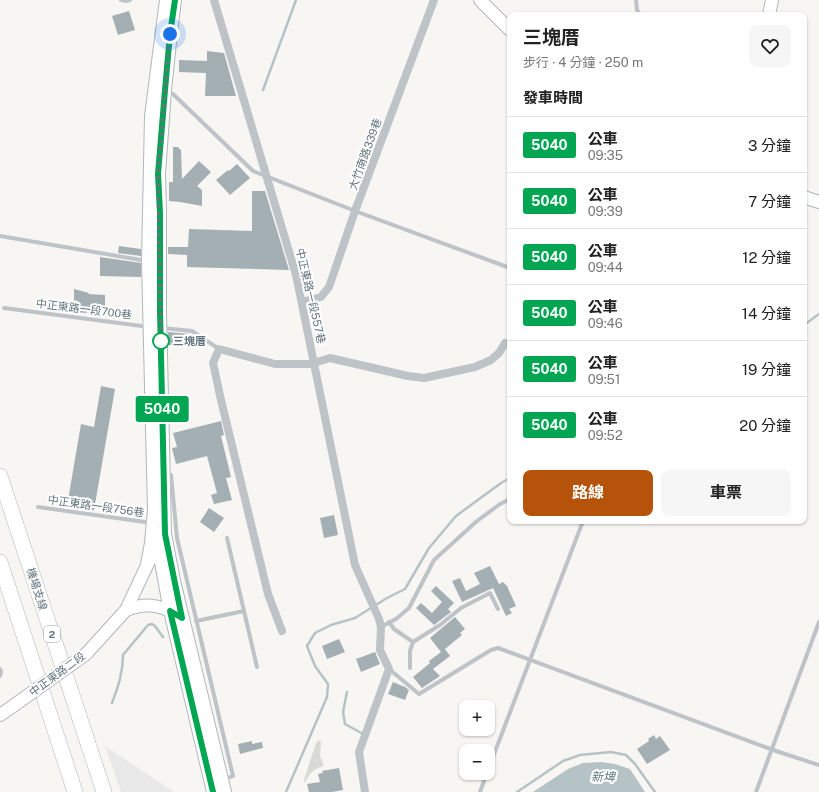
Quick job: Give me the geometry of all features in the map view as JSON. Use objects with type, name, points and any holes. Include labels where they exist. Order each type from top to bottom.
[{"type":"highway","name":"機場支線","points":[[0,476],[104,792]]},
{"type":"highway","points":[[0,562],[75,792]]},
{"type":"main road","points":[[155,327],[148,261],[151,116],[166,0]]},
{"type":"main road","points":[[176,0],[170,34],[158,174],[155,327],[159,511],[158,546],[170,611],[218,787]]},
{"type":"main road","points":[[480,0],[507,27]]},
{"type":"main road","points":[[770,12],[772,0]]},
{"type":"main road","points":[[807,198],[819,202]]},
{"type":"main road","points":[[147,564],[151,543],[158,472]]},
{"type":"main road","points":[[158,472],[165,534],[218,787]]},
{"type":"main road","points":[[147,564],[165,534]]},
{"type":"main road","name":"中正東路二段","points":[[0,715],[86,654],[126,610],[147,564]]},
{"type":"main road","points":[[126,610],[141,605],[160,607],[182,618]]},
{"type":"street","name":"中正東路一段557巷","points":[[214,0],[296,275],[355,565],[380,623]]},
{"type":"street","name":"大竹南路339巷","points":[[302,302],[321,297],[329,287],[355,211],[434,0]]},
{"type":"street","points":[[282,631],[268,594],[221,400],[213,362],[219,349],[275,364],[310,364],[330,358],[408,376],[424,378],[475,367],[491,360],[499,353],[505,343]]},
{"type":"street","points":[[365,792],[359,752],[389,669],[380,650],[380,623]]},
{"type":"lane","points":[[121,0],[130,0]]},
{"type":"lane","points":[[636,0],[638,12]]},
{"type":"lane","points":[[165,90],[173,94],[253,171],[355,211],[507,267]]},
{"type":"lane","points":[[0,236],[148,261]]},
{"type":"lane","name":"中正東路一段700巷","points":[[4,308],[192,332],[219,349]]},
{"type":"lane","points":[[158,472],[171,475],[177,538],[233,776],[218,787]]},
{"type":"lane","points":[[380,623],[389,622],[396,619],[409,608],[434,560],[477,521],[507,500]]},
{"type":"lane","name":"中正東路一段756巷","points":[[38,507],[152,524]]},
{"type":"lane","points":[[495,754],[582,524]]},
{"type":"lane","points":[[227,538],[257,667]]},
{"type":"lane","points":[[410,668],[410,651],[413,642],[440,625],[461,608],[490,593],[498,609]]},
{"type":"lane","points":[[196,621],[244,611]]},
{"type":"lane","points":[[389,622],[394,629],[413,642]]},
{"type":"lane","points":[[756,792],[819,622]]},
{"type":"lane","points":[[389,669],[419,694],[491,650],[498,648],[819,765]]},
{"type":"lane","points":[[0,670],[0,676]]},
{"type":"lane","points":[[480,792],[485,780]]},
{"type":"shaded area","points":[[319,740],[321,742],[320,756],[324,766],[317,768],[312,772],[305,783],[304,780],[316,743]]},
{"type":"shaded area","points":[[105,746],[174,792],[121,792]]},
{"type":"water","name":"新埤","points":[[601,762],[615,764],[630,769],[645,792],[533,792],[568,769],[583,763]]},
{"type":"building","points":[[129,11],[135,30],[118,35],[112,16]]},
{"type":"building","points":[[207,51],[224,53],[236,96],[205,96],[206,73],[179,72],[179,60],[207,61]]},
{"type":"building","points":[[173,147],[178,147],[181,150],[182,179],[199,161],[211,172],[197,186],[202,190],[202,206],[169,201],[169,182],[173,182]]},
{"type":"building","points":[[237,164],[250,178],[230,195],[216,180]]},
{"type":"building","points":[[252,191],[265,191],[289,270],[187,267],[187,255],[168,254],[168,247],[188,247],[189,229],[252,231]]},
{"type":"building","points":[[119,246],[141,249],[141,256],[118,253]]},
{"type":"building","points":[[100,257],[141,263],[141,277],[100,276]]},
{"type":"building","points":[[74,289],[89,293],[88,294],[105,295],[105,311],[87,310],[87,313],[74,312]]},
{"type":"building","points":[[168,332],[191,334],[192,345],[168,345]]},
{"type":"building","points":[[101,386],[115,389],[94,510],[67,506],[81,424],[94,427]]},
{"type":"building","points":[[221,421],[224,435],[221,436],[231,477],[226,478],[232,500],[214,504],[211,495],[217,493],[207,456],[176,464],[172,448],[177,447],[173,433]]},
{"type":"building","points":[[209,508],[224,518],[214,532],[200,522]]},
{"type":"building","points":[[334,515],[338,535],[324,538],[320,518]]},
{"type":"building","points":[[490,566],[499,584],[503,582],[507,586],[516,606],[509,609],[512,613],[506,616],[493,588],[462,602],[452,581],[460,578],[466,591],[480,584],[474,573]]},
{"type":"building","points":[[436,586],[454,603],[448,609],[451,612],[434,625],[416,608],[421,603],[432,613],[442,602],[431,591]]},
{"type":"building","points":[[455,617],[465,629],[460,633],[462,635],[445,649],[450,656],[433,669],[440,676],[422,688],[413,677],[430,663],[429,661],[441,652],[430,638]]},
{"type":"building","points":[[339,639],[345,652],[327,659],[322,646]]},
{"type":"building","points":[[375,652],[380,664],[361,672],[356,659]]},
{"type":"building","points":[[393,682],[409,690],[405,700],[388,694]]},
{"type":"building","points":[[654,735],[656,739],[660,736],[670,750],[647,764],[637,749],[649,741],[648,739]]},
{"type":"building","points":[[252,741],[252,744],[262,742],[263,748],[240,754],[238,744]]},
{"type":"building","points":[[339,768],[343,790],[332,792],[309,792],[307,784],[320,782],[318,774],[323,773],[322,771]]},
{"type":"waterway","points":[[263,90],[296,0]]},
{"type":"waterway","points":[[807,323],[819,314]]},
{"type":"waterway","points":[[286,792],[327,697],[328,684],[315,666],[307,646],[315,633],[331,625],[355,618],[387,598],[405,589],[429,548],[456,516],[507,480]]},
{"type":"waterway","points":[[112,703],[121,674],[123,655],[148,625],[152,624],[155,626],[163,637]]},
{"type":"waterway","points":[[347,692],[343,712],[345,724],[363,734]]},
{"type":"waterway","points":[[517,792],[563,761],[580,755],[611,752],[626,755],[635,764],[655,792]]},
{"type":"bus line","name":"5040","points":[[175,0],[170,34],[158,174],[160,213],[160,328],[165,534],[182,618],[170,611],[213,792]]},
{"type":"place","name":"三塊厝","points":[[161,341]]},
{"type":"route","points":[[161,341],[160,213],[158,174],[170,34]]}]
